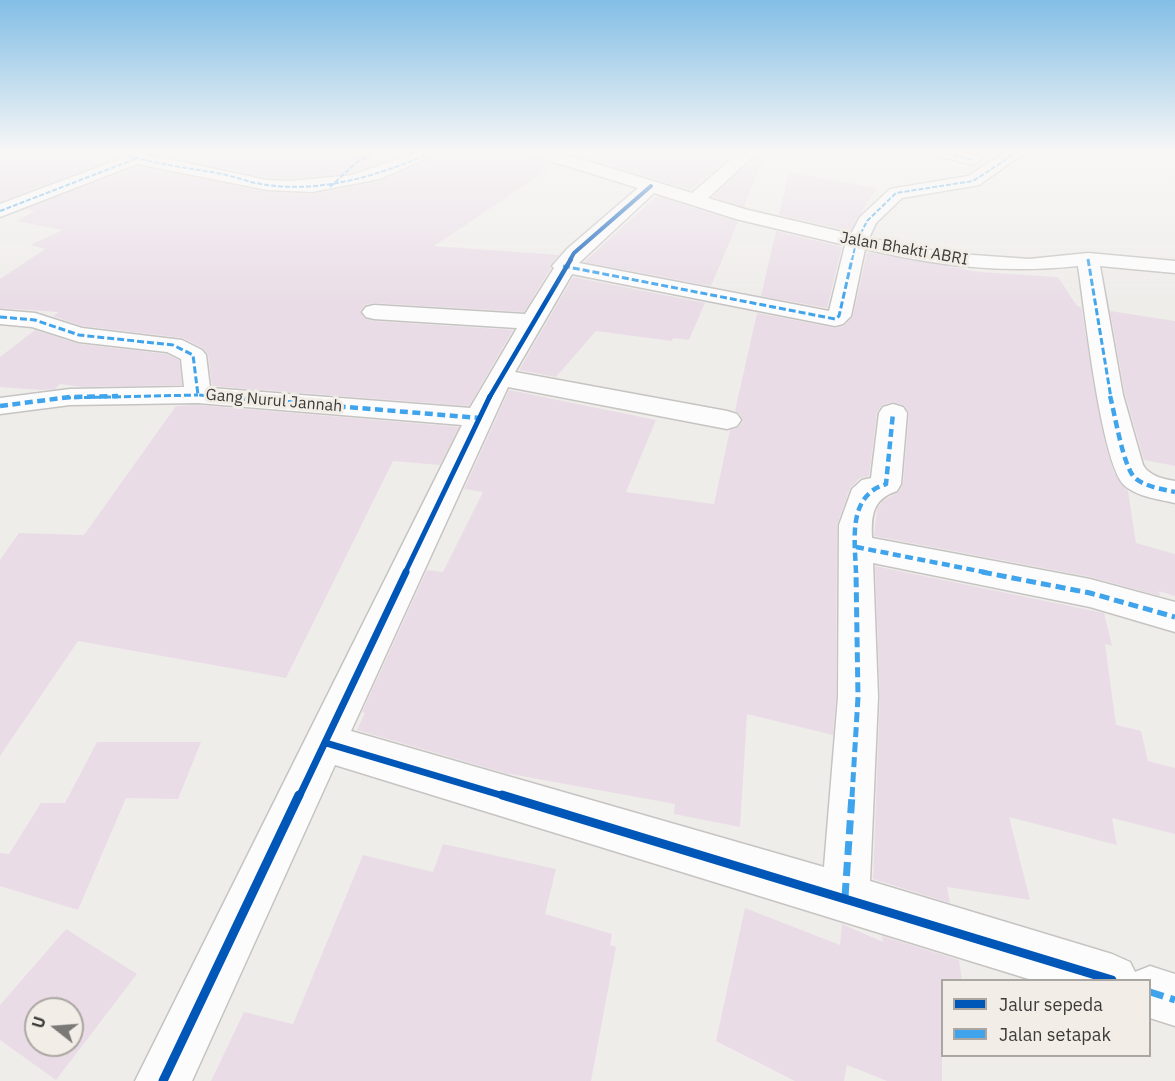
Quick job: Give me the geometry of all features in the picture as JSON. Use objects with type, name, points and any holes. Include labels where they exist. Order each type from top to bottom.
[{"type":"street","points":[[0,211],[25,201]]},
{"type":"street","points":[[163,1081],[499,377],[563,266],[584,242],[633,201]]},
{"type":"street","name":"Jalan Bhakti ABRI","points":[[700,201],[856,243],[977,262],[1029,265],[1089,259],[1175,267]]},
{"type":"street","points":[[563,266],[835,319],[839,316],[856,243],[867,221],[888,201]]},
{"type":"street","points":[[1089,259],[1110,395],[1128,465],[1134,477],[1150,486],[1175,492]]},
{"type":"street","points":[[374,312],[532,322]]},
{"type":"street","name":"Gang Nurul Jannah","points":[[0,317],[35,320],[79,335],[173,345],[193,355],[198,395],[480,418]]},
{"type":"street","points":[[499,377],[727,420]]},
{"type":"street","points":[[0,406],[70,397],[198,395]]},
{"type":"street","points":[[845,897],[858,696],[855,525],[863,497],[873,488],[886,484],[893,413]]},
{"type":"street","points":[[856,547],[1090,593],[1175,617]]},
{"type":"street","points":[[326,743],[845,897],[1106,979]]},
{"type":"street","points":[[1151,993],[1175,1000]]},
{"type":"building","points":[[45,201],[501,201],[434,246],[559,255],[550,265],[551,268],[524,312],[374,303],[365,305],[360,311],[364,318],[374,321],[513,330],[469,406],[212,386],[208,354],[203,348],[183,338],[82,326],[53,316],[59,312],[0,308],[0,279],[45,249],[30,245],[63,230],[16,221],[35,211],[26,209]]},
{"type":"building","points":[[651,201],[674,201],[738,222],[711,286],[584,262]]},
{"type":"building","points":[[726,201],[746,201],[744,207]]},
{"type":"building","points":[[782,201],[869,201],[850,231],[779,215]]},
{"type":"building","points":[[776,231],[842,247],[827,308],[761,296]]},
{"type":"building","points":[[867,252],[980,272],[1058,277],[1077,306],[1081,307],[1106,447],[1114,472],[1128,491],[1136,543],[1175,554],[1175,596],[1159,591],[1160,596],[1091,577],[874,536],[877,509],[884,500],[899,492],[903,484],[909,413],[904,405],[892,402],[882,405],[877,412],[869,476],[860,478],[850,488],[837,525],[836,697],[833,735],[747,714],[740,827],[674,814],[675,804],[505,773],[357,730],[365,713],[362,712],[427,570],[443,572],[483,492],[464,489],[509,390],[656,420],[626,492],[714,504],[730,430],[738,428],[743,421],[739,413],[735,411],[757,313],[835,328],[844,326],[853,316]]},
{"type":"building","points":[[573,277],[705,303],[689,340],[673,338],[672,341],[596,331],[556,377],[519,370]]},
{"type":"building","points":[[1110,311],[1175,321],[1175,466],[1144,460],[1125,394]]},
{"type":"building","points":[[35,330],[79,344],[166,354],[179,360],[182,385],[83,387],[60,384],[55,389],[41,390],[0,387],[0,357]]},
{"type":"building","points":[[198,405],[459,427],[440,465],[393,461],[286,678],[78,641],[0,756],[0,560],[19,533],[84,535],[176,406]]},
{"type":"building","points":[[875,566],[1104,613],[1112,646],[1105,644],[1116,725],[1141,731],[1148,761],[1175,768],[1175,834],[1112,818],[1117,845],[1009,817],[1030,900],[947,887],[950,903],[873,879],[880,697]]},
{"type":"building","points":[[97,742],[201,742],[178,799],[126,798],[78,910],[0,886],[0,853],[9,854],[41,803],[65,803]]},
{"type":"building","points":[[443,844],[556,869],[545,914],[612,934],[610,945],[616,947],[591,1081],[211,1081],[244,1012],[293,1024],[363,855],[433,872]]},
{"type":"building","points":[[745,908],[840,945],[842,924],[883,942],[882,936],[959,960],[962,979],[941,979],[942,1081],[887,1081],[847,1065],[844,1081],[795,1081],[716,1041]]},
{"type":"building","points":[[66,929],[137,974],[84,1043],[84,997],[24,997],[24,1057],[74,1057],[56,1080],[0,1040],[0,1005]]},
{"type":"marked path","points":[[0,211],[25,201]]},
{"type":"marked path","points":[[563,266],[835,319],[839,316],[856,243],[867,221],[887,201]]},
{"type":"marked path","points":[[1088,259],[1110,395],[1128,465],[1134,477],[1150,486],[1175,492]]},
{"type":"marked path","points":[[0,317],[35,320],[79,335],[173,345],[193,355],[198,395],[480,418]]},
{"type":"marked path","points":[[0,406],[70,397],[198,395]]},
{"type":"marked path","points":[[845,897],[858,697],[855,525],[863,497],[873,488],[886,484],[893,413]]},
{"type":"marked path","points":[[856,547],[1090,593],[1175,617]]},
{"type":"marked path","points":[[1151,992],[1175,1000]]},
{"type":"cycle path","points":[[163,1081],[499,377],[574,253],[633,201]]},
{"type":"cycle path","points":[[326,743],[845,897],[1109,979]]}]
